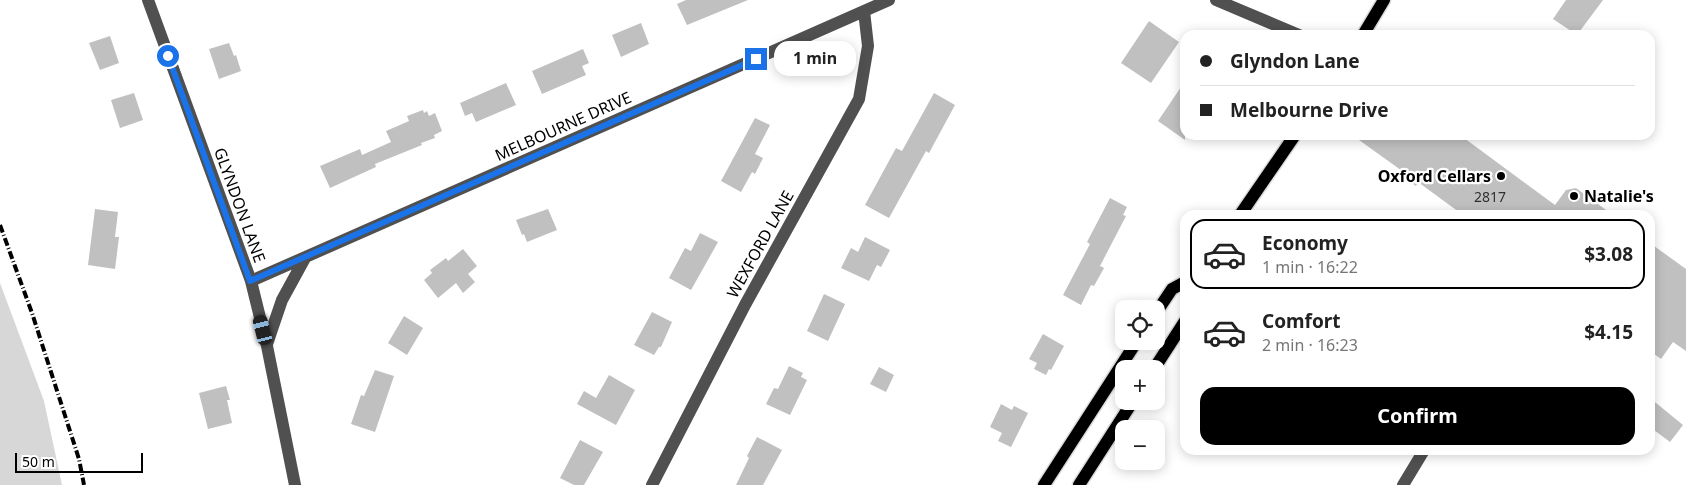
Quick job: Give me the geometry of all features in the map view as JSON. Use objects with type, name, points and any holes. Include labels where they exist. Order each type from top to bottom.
[{"type":"main road","points":[[1366,30],[1384,0]]},
{"type":"main road","points":[[1244,210],[1292,140]]},
{"type":"main road","points":[[1165,300],[1172,289],[1180,285]]},
{"type":"main road","points":[[1160,360],[1180,329]]},
{"type":"main road","points":[[1044,485],[1131,350]]},
{"type":"main road","points":[[1079,485],[1127,410]]},
{"type":"street","name":"GLYNDON LANE","points":[[148,0],[250,281],[267,346],[295,485]]},
{"type":"street","name":"MELBOURNE DRIVE","points":[[250,281],[889,0]]},
{"type":"street","points":[[1216,0],[1288,30]]},
{"type":"street","name":"WEXFORD LANE","points":[[652,485],[745,305],[859,99],[868,46],[864,11]]},
{"type":"street","points":[[267,346],[282,300],[305,258]]},
{"type":"street","points":[[1403,485],[1421,455]]},
{"type":"shaded area","points":[[0,283],[44,401],[62,485],[0,485]]},
{"type":"building","points":[[686,0],[748,0],[687,25],[677,4]]},
{"type":"building","points":[[1566,0],[1603,0],[1581,30],[1570,30],[1553,19]]},
{"type":"building","points":[[1149,21],[1179,42],[1151,83],[1121,63]]},
{"type":"building","points":[[641,23],[649,44],[621,57],[612,35]]},
{"type":"building","points":[[110,36],[119,63],[100,70],[89,43]]},
{"type":"building","points":[[229,43],[234,56],[236,55],[241,71],[219,79],[209,49]]},
{"type":"building","points":[[583,49],[589,63],[582,66],[586,75],[542,94],[532,71]]},
{"type":"building","points":[[506,83],[516,105],[476,122],[472,113],[465,116],[460,103]]},
{"type":"building","points":[[1180,88],[1180,136],[1158,121]]},
{"type":"building","points":[[134,93],[143,120],[120,128],[111,100]]},
{"type":"building","points":[[934,93],[955,105],[929,153],[926,151],[889,218],[865,205],[896,148],[902,151]]},
{"type":"building","points":[[423,110],[424,113],[427,111],[429,116],[435,113],[442,131],[434,135],[435,138],[375,164],[376,167],[330,188],[320,166],[360,149],[362,155],[391,142],[386,131],[409,121],[407,116]]},
{"type":"building","points":[[755,118],[770,125],[755,154],[763,158],[755,174],[752,172],[741,192],[721,181]]},
{"type":"building","points":[[1359,140],[1467,140],[1555,205],[1566,190],[1576,188],[1606,210],[1456,210],[1418,182],[1416,186],[1403,177],[1405,173]]},
{"type":"building","points":[[1110,198],[1127,207],[1123,215],[1126,216],[1100,266],[1104,268],[1094,286],[1091,285],[1081,305],[1063,295],[1090,244],[1087,242]]},
{"type":"building","points":[[95,209],[118,212],[115,237],[119,237],[115,269],[88,265]]},
{"type":"building","points":[[548,209],[557,230],[527,242],[516,220]]},
{"type":"building","points":[[700,233],[718,242],[691,290],[669,278],[685,248],[691,251]]},
{"type":"building","points":[[865,237],[890,250],[881,267],[877,265],[869,281],[841,268],[851,248],[858,252]]},
{"type":"building","points":[[1655,247],[1686,269],[1686,351],[1673,342],[1661,359],[1655,355]]},
{"type":"building","points":[[463,249],[477,266],[468,274],[475,282],[463,293],[456,283],[438,298],[424,280],[432,273],[430,270],[446,258],[448,261]]},
{"type":"building","points":[[824,294],[845,304],[828,341],[807,331]]},
{"type":"building","points":[[652,312],[672,322],[661,347],[659,347],[654,355],[634,345]]},
{"type":"building","points":[[404,316],[423,328],[407,355],[388,343]]},
{"type":"building","points":[[1043,334],[1064,346],[1051,370],[1049,369],[1046,375],[1034,369],[1037,363],[1029,359]]},
{"type":"building","points":[[789,366],[803,373],[801,377],[807,380],[790,415],[766,404],[774,388],[778,389]]},
{"type":"building","points":[[879,367],[894,375],[886,392],[870,384]]},
{"type":"building","points":[[375,370],[394,376],[375,432],[351,424],[361,395],[364,396]]},
{"type":"building","points":[[609,375],[635,390],[616,425],[577,404],[584,391],[596,398]]},
{"type":"building","points":[[226,386],[230,400],[227,400],[232,423],[208,429],[199,393]]},
{"type":"building","points":[[1655,402],[1683,425],[1670,442],[1655,431]]},
{"type":"building","points":[[1001,404],[1012,410],[1014,406],[1028,413],[1011,447],[998,441],[1002,433],[990,427]]},
{"type":"building","points":[[757,437],[782,450],[763,485],[736,485],[749,458],[747,456]]},
{"type":"building","points":[[580,440],[603,452],[584,485],[574,485],[560,478]]},
{"type":"railway","points":[[0,225],[32,313],[79,459],[84,485]]},
{"type":"place","name":"Oxford Cellars","points":[[1501,176]]},
{"type":"place","name":"Natalie's","points":[[1574,196]]},
{"type":"route","points":[[168,56],[250,281],[756,59]]}]
